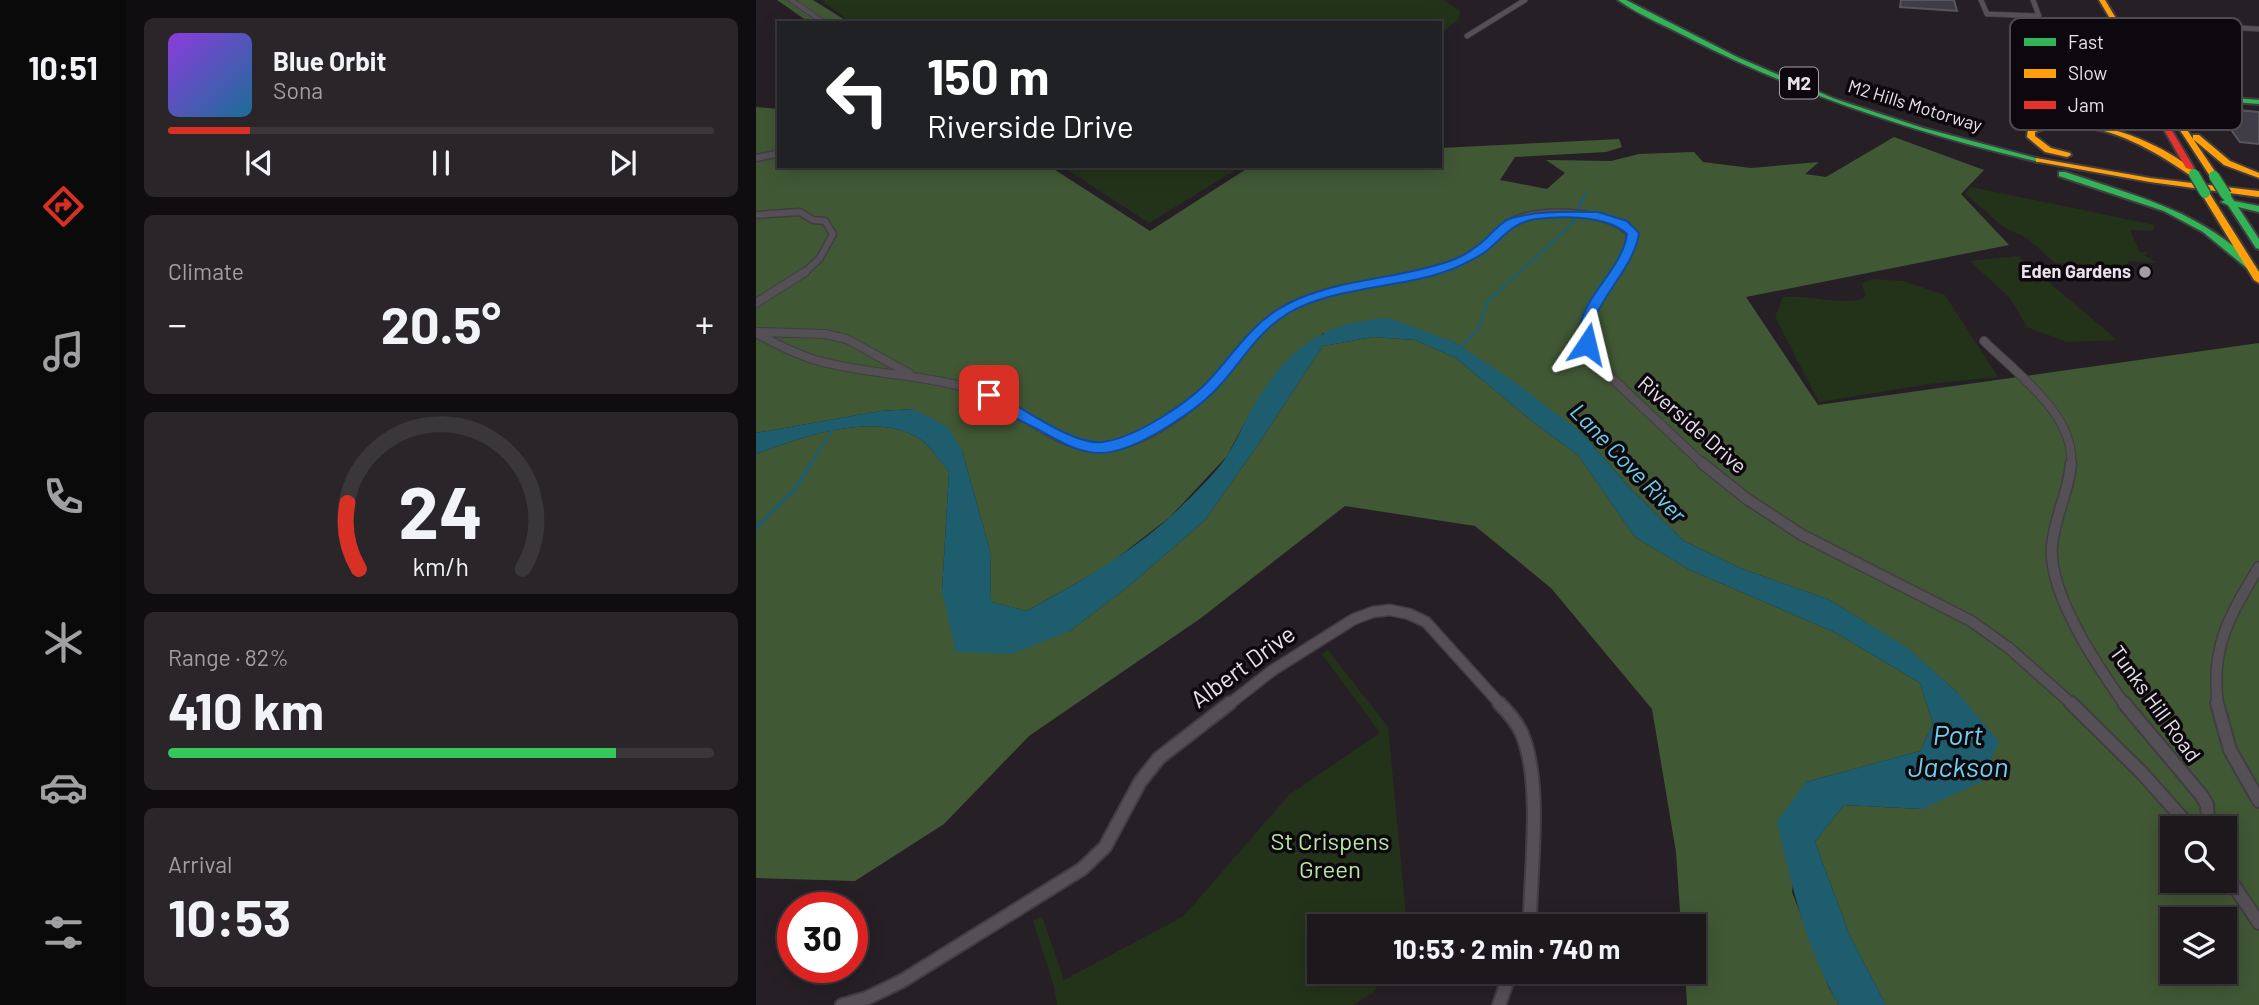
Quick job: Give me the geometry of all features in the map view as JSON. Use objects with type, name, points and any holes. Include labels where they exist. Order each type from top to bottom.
[{"type":"main road","name":"M2 Hills Motorway","points":[[1621,0],[1757,70],[1878,117],[2041,160],[2158,181],[2259,194]]},
{"type":"main road","name":"M2 Hills Motorway","points":[[1630,0],[1780,75],[1882,113],[2038,154],[2223,190],[2259,188]]},
{"type":"main road","points":[[2089,0],[2101,18]]},
{"type":"main road","points":[[2102,0],[2112,18]]},
{"type":"main road","name":"M2","points":[[1878,117],[1891,125],[2150,202],[2206,230],[2255,274]]},
{"type":"main road","name":"M2","points":[[2033,130],[2031,138],[2038,145],[2057,153],[2223,190]]},
{"type":"main road","name":"M2","points":[[2096,130],[2124,136],[2161,151],[2194,174]]},
{"type":"main road","points":[[2171,130],[2206,196],[2255,274]]},
{"type":"main road","points":[[2184,130],[2223,190],[2253,223],[2259,246]]},
{"type":"main road","points":[[2190,130],[2221,159],[2259,176]]},
{"type":"main road","points":[[2206,196],[2223,190],[2259,209]]},
{"type":"street","points":[[791,0],[822,21]]},
{"type":"street","points":[[1467,36],[1525,0]]},
{"type":"street","points":[[1981,0],[1987,14],[2039,16],[2033,0]]},
{"type":"street","points":[[756,158],[776,154]]},
{"type":"street","points":[[756,215],[800,212],[813,220],[825,221],[833,234],[827,253],[803,274],[756,303]]},
{"type":"street","name":"Riverside Drive","points":[[756,333],[794,353],[820,361],[917,378],[989,395],[1076,444],[1092,448],[1111,447],[1143,434],[1200,396],[1256,332],[1283,311],[1316,297],[1455,264],[1481,249],[1517,219],[1598,216],[1623,224],[1629,228],[1634,238],[1630,251],[1603,290],[1586,323],[1587,344],[1598,366],[1713,471],[1772,517],[1829,550],[1948,607],[2002,643],[2107,735],[2150,778],[2181,816]]},
{"type":"street","name":"Riverside Drive","points":[[756,333],[802,332],[847,339],[917,378]]},
{"type":"street","name":"Tunks Hill Road","points":[[1984,341],[2057,414],[2067,428],[2074,451],[2073,465],[2051,539],[2054,572],[2077,626],[2115,690],[2165,755],[2207,803],[2207,816]]},
{"type":"street","points":[[2259,567],[2235,607],[2219,645],[2214,669],[2218,720],[2224,739],[2235,765],[2259,801]]},
{"type":"street","name":"Albert Drive","points":[[842,1005],[867,998],[902,981],[1082,869],[1105,847],[1140,782],[1159,758],[1273,670],[1354,619],[1373,612],[1399,612],[1426,622],[1510,715],[1521,732],[1529,756],[1533,782],[1530,914]]},
{"type":"street","points":[[2237,890],[2259,923]]},
{"type":"street","points":[[1499,1005],[1506,984]]},
{"type":"green space","points":[[777,0],[813,0],[847,21],[807,21]]},
{"type":"green space","points":[[821,0],[1443,0],[1460,11],[1458,20],[1442,32],[1442,21],[849,21]]},
{"type":"green space","points":[[756,107],[777,109],[777,168],[1052,168],[1150,231],[1248,168],[1442,168],[1442,148],[1619,139],[1622,147],[1606,152],[1515,157],[1500,180],[1547,189],[1565,173],[1546,160],[1611,161],[1639,154],[1694,152],[1703,162],[1751,168],[1819,162],[1805,174],[1826,177],[1894,137],[1984,170],[1961,194],[2009,245],[1746,297],[1818,405],[2259,343],[2259,1005],[1886,1005],[1850,936],[1815,842],[1844,805],[1922,809],[1958,693],[1908,649],[1830,600],[1740,568],[1684,541],[1628,486],[1583,434],[1454,342],[1323,333],[1254,405],[1227,456],[1170,517],[1108,565],[1027,611],[991,602],[990,551],[962,450],[913,409],[880,411],[756,433]]},
{"type":"green space","points":[[1065,168],[1239,168],[1149,223]]},
{"type":"green space","points":[[1971,187],[2155,225],[2153,231],[2130,230],[2140,253],[2149,251],[2144,255],[2156,263],[2127,261],[2131,269],[2055,263],[2027,238],[2002,226],[1965,193]]},
{"type":"green space","points":[[2018,256],[2117,340],[2067,342],[2027,327],[2010,298],[1970,261]]},
{"type":"green space","points":[[1873,279],[1903,281],[1945,295],[1998,377],[1929,384],[1819,402],[1775,317],[1783,297],[1843,301],[1863,299],[1865,295],[1862,284]]},
{"type":"green space","points":[[1373,337],[1415,340],[1456,358],[1533,422],[1578,455],[1635,537],[1690,570],[1836,633],[1920,683],[1933,724],[1920,751],[1806,782],[1792,892],[1829,988],[1839,1005],[1687,1005],[1686,984],[1706,984],[1706,914],[1680,914],[1676,852],[1652,709],[1551,588],[1475,526],[1345,506],[1201,618],[1029,736],[944,824],[855,881],[756,878],[756,454],[838,429],[882,427],[902,431],[920,439],[949,472],[942,591],[1070,631],[1129,586],[1205,520],[1323,346]]},
{"type":"green space","name":"St Crispens Green","points":[[1328,650],[1388,727],[1406,914],[1307,914],[1307,984],[1379,984],[1373,993],[1353,1005],[1057,1005],[1054,986],[1033,921],[1042,916],[1064,980],[1184,916],[1289,795],[1380,733],[1322,654]]},
{"type":"water","name":"Port Jackson","points":[[1389,318],[1454,342],[1513,381],[1583,434],[1628,486],[1684,541],[1740,568],[1830,600],[1909,649],[1958,693],[1999,742],[1981,782],[1922,809],[1844,805],[1815,842],[1850,936],[1886,1005],[1839,1005],[1827,984],[1809,939],[1794,892],[1777,821],[1806,782],[1920,751],[1933,724],[1920,683],[1836,633],[1690,570],[1635,537],[1578,455],[1533,422],[1456,358],[1415,340],[1373,337],[1323,346],[1205,520],[1129,586],[1070,631],[1011,654],[956,652],[942,591],[949,472],[924,442],[902,431],[860,427],[816,434],[756,454],[756,433],[880,411],[913,409],[947,426],[962,450],[990,551],[991,602],[1027,611],[1119,556],[1154,531],[1184,503],[1223,461],[1266,386],[1293,354],[1309,342],[1344,325]]},
{"type":"building","points":[[1901,0],[1954,0],[1957,11],[1900,7]]},
{"type":"building","points":[[2242,110],[2259,112],[2259,144],[2240,142],[2231,130],[2242,130]]},
{"type":"waterway","points":[[1461,348],[1479,327],[1487,302],[1572,224],[1586,192]]},
{"type":"waterway","points":[[810,465],[834,428]]},
{"type":"waterway","points":[[756,528],[795,489],[811,463]]},
{"type":"traffic: fast","points":[[1621,0],[1734,58],[1833,100],[1920,129],[2039,160]]},
{"type":"traffic: fast","points":[[2242,101],[2259,102]]},
{"type":"traffic: fast","points":[[2062,174],[2167,209],[2206,230],[2251,267]]},
{"type":"traffic: fast","points":[[2194,174],[2205,193]]},
{"type":"traffic: fast","points":[[2214,176],[2226,195]]},
{"type":"traffic: fast","points":[[2226,195],[2259,246]]},
{"type":"traffic: fast","points":[[2225,202],[2259,209]]},
{"type":"traffic: slow","points":[[2102,0],[2113,18]]},
{"type":"traffic: slow","points":[[2034,130],[2031,131],[2031,137],[2048,150],[2067,155]]},
{"type":"traffic: slow","points":[[2109,130],[2138,141],[2194,174]]},
{"type":"traffic: slow","points":[[2183,130],[2214,176]]},
{"type":"traffic: slow","points":[[2196,137],[2227,163],[2259,176]]},
{"type":"traffic: slow","points":[[2039,160],[2150,180],[2259,194]]},
{"type":"traffic: slow","points":[[2205,193],[2259,280]]},
{"type":"traffic: jam","points":[[2168,130],[2190,168]]},
{"type":"place","name":"Eden Gardens","points":[[2145,272]]},
{"type":"route","points":[[989,395],[1076,444],[1100,448],[1131,441],[1200,396],[1256,332],[1283,311],[1316,297],[1450,266],[1481,249],[1510,223],[1536,216],[1598,216],[1615,220],[1633,233],[1630,251],[1603,290],[1586,323],[1587,344]]},
{"type":"water label","name":"Lane Cove River","points":[[1628,463]]}]
